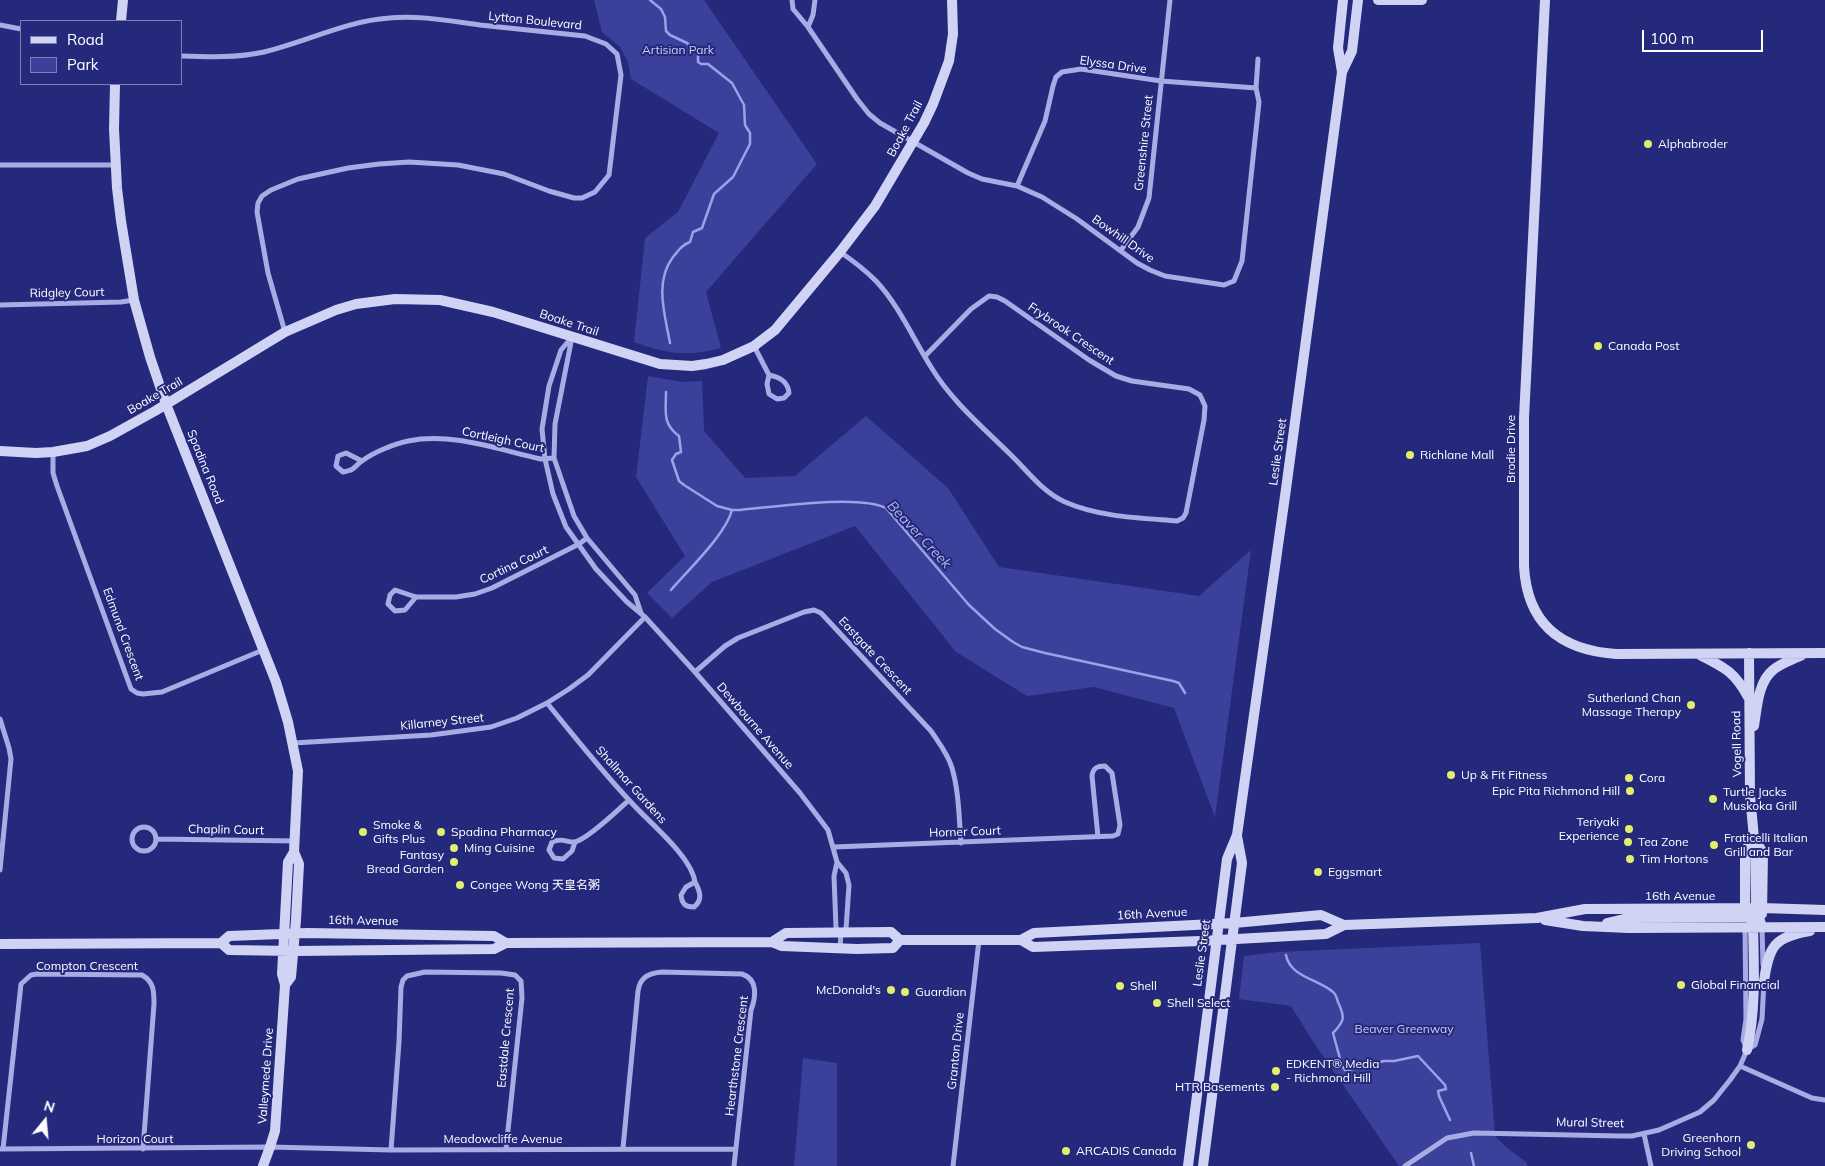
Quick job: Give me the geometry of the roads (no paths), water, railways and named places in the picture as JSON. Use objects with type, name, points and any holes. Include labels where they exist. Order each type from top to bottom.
[{"type":"main road","points":[[121,20],[124,0]]},
{"type":"main road","name":"Boake Trail","points":[[0,451],[36,453],[87,446],[110,436],[166,404],[285,332],[336,310],[356,304],[395,299],[440,300],[470,306],[572,336],[647,361],[675,365],[692,366],[723,360],[754,346],[775,330],[840,252],[875,206],[913,142],[933,104],[949,61],[953,34],[952,0]]},
{"type":"main road","name":"Leslie Street","points":[[1188,1166],[1227,860],[1237,835],[1342,72],[1338,48],[1344,0]]},
{"type":"main road","name":"Leslie Street","points":[[1342,72],[1352,51],[1358,0]]},
{"type":"main road","points":[[1378,0],[1422,0]]},
{"type":"main road","name":"Brodie Drive","points":[[1545,0],[1524,418],[1523,523],[1526,588],[1536,612],[1546,626],[1555,634],[1580,649],[1597,653],[1616,654],[1805,654]]},
{"type":"main road","name":"Spadina Road","points":[[115,85],[114,129],[116,165],[121,221],[134,300],[166,404],[276,682],[293,743],[298,771],[294,852],[299,864],[288,951]]},
{"type":"main road","points":[[1697,653],[1730,671],[1740,683],[1749,699]]},
{"type":"main road","name":"Vogell Road","points":[[1749,653],[1750,795],[1753,836],[1763,853],[1764,873],[1753,917]]},
{"type":"main road","points":[[1750,746],[1762,687],[1767,676],[1780,665],[1805,654],[1825,654]]},
{"type":"main road","name":"Leslie Street","points":[[1203,1166],[1242,863],[1237,835]]},
{"type":"main road","name":"Vogell Road","points":[[1753,836],[1745,854],[1753,917]]},
{"type":"main road","name":"16th Avenue","points":[[772,942],[786,933],[892,932],[900,940],[1020,940],[1033,947],[1217,940],[1326,934],[1344,925],[1537,918],[1585,909],[1753,917],[1825,928]]},
{"type":"main road","name":"16th Avenue","points":[[1537,918],[1594,926],[1630,928],[1825,910]]},
{"type":"main road","name":"16th Avenue","points":[[1020,940],[1034,933],[1219,923],[1321,915],[1344,925]]},
{"type":"main road","points":[[1747,1050],[1752,1022],[1753,917]]},
{"type":"main road","points":[[1764,981],[1768,958],[1773,947],[1778,942],[1797,933],[1825,928]]},
{"type":"main road","name":"16th Avenue","points":[[0,944],[221,943],[229,936],[290,934],[494,936],[506,943]]},
{"type":"main road","name":"16th Avenue","points":[[221,943],[229,950],[288,951],[494,949],[506,943],[772,942],[782,946],[893,948],[900,940]]},
{"type":"main road","name":"Valleymede Drive","points":[[263,1166],[274,1131],[285,985],[282,974],[288,951]]},
{"type":"street","name":"Bowhill Drive","points":[[792,0],[793,9],[808,27],[857,99],[880,124],[968,173],[1017,186],[1042,197],[1062,208],[1137,263],[1165,276],[1224,285],[1234,280],[1242,260],[1259,102],[1256,88],[1258,59]]},
{"type":"street","points":[[808,27],[813,15],[815,0]]},
{"type":"street","name":"Greenshire Street","points":[[1121,250],[1138,227],[1149,198],[1170,0]]},
{"type":"street","name":"Lytton Boulevard","points":[[182,56],[211,58],[258,53],[345,26],[380,19],[406,17],[585,36],[606,44],[616,54],[621,75],[611,166],[605,182],[596,192],[589,196],[582,198],[564,196],[504,174],[458,165],[409,162],[348,168],[298,179],[271,190],[262,196],[258,203],[257,212],[268,273],[285,332]]},
{"type":"street","points":[[0,25],[20,29]]},
{"type":"street","name":"Elyssa Drive","points":[[1017,186],[1045,122],[1056,77],[1062,72],[1081,69],[1161,81],[1256,88]]},
{"type":"street","points":[[0,165],[116,165]]},
{"type":"street","name":"Frybrook Crescent","points":[[840,252],[875,280],[885,292],[924,356],[935,374],[961,405],[1051,495],[1078,507],[1112,515],[1177,520],[1183,518],[1186,513],[1206,406],[1200,396],[1189,389],[1132,381],[1116,376],[1089,360],[1005,301],[989,296],[971,309],[924,356]]},
{"type":"street","name":"Ridgley Court","points":[[0,305],[122,302],[134,300]]},
{"type":"street","name":"Dewbourne Avenue","points":[[572,336],[555,424],[554,458],[574,516],[587,538],[636,595],[643,615]]},
{"type":"street","name":"Dewbourne Avenue","points":[[572,336],[561,350],[549,386],[542,429],[545,459],[552,494],[566,527],[602,576],[626,602],[643,615],[695,672],[812,808],[828,830],[837,862],[834,876],[835,920],[836,928],[841,933]]},
{"type":"street","points":[[754,346],[769,375],[767,384],[769,394],[777,399],[784,398],[789,392],[787,384],[778,377],[769,375]]},
{"type":"street","name":"Cortleigh Court","points":[[362,461],[346,453],[338,456],[336,466],[343,472],[354,469],[362,461],[384,450],[408,441],[427,440],[455,440],[545,459],[554,458]]},
{"type":"street","name":"Edmund Crescent","points":[[52,452],[53,473],[57,486],[131,688],[137,693],[149,695],[162,692],[263,650]]},
{"type":"street","name":"Cortina Court","points":[[416,597],[405,610],[395,611],[388,604],[390,596],[395,590],[416,597],[456,597],[492,588],[579,544],[587,538]]},
{"type":"street","name":"Eastgate Crescent","points":[[695,672],[725,646],[738,638],[804,612],[814,610],[821,613],[931,731],[944,749],[952,767],[956,784],[960,843]]},
{"type":"street","name":"Killarney Street","points":[[293,743],[431,736],[491,727],[517,718],[547,704],[588,675],[643,615]]},
{"type":"street","name":"Shallmar Gardens","points":[[547,704],[628,800],[681,854],[694,874],[695,882],[700,891],[699,900],[694,907],[688,907],[684,904],[681,895],[686,887],[695,882]]},
{"type":"street","points":[[0,719],[11,759],[0,870]]},
{"type":"street","name":"Horner Court","points":[[834,847],[960,843],[1098,837],[1114,836],[1118,834],[1120,825],[1112,773],[1105,766],[1096,768],[1092,776],[1098,837]]},
{"type":"street","points":[[575,842],[572,852],[564,859],[554,858],[548,850],[552,842],[558,839],[575,842],[588,836],[628,800]]},
{"type":"street","name":"Chaplin Court","points":[[144,827],[153,832],[156,839],[153,847],[146,851],[138,850],[131,840],[134,832],[144,827]]},
{"type":"street","name":"Chaplin Court","points":[[156,839],[295,841]]},
{"type":"street","name":"Dewbourne Avenue","points":[[837,862],[846,873],[848,885],[846,929],[841,933],[840,948]]},
{"type":"street","name":"Mural Street","points":[[1405,1166],[1447,1138],[1474,1133],[1620,1136],[1644,1134],[1659,1130],[1700,1112],[1714,1100],[1740,1066],[1747,1050],[1755,1045],[1762,1018],[1764,981],[1753,917]]},
{"type":"street","name":"Granton Drive","points":[[953,1166],[979,939]]},
{"type":"street","name":"Eastdale Crescent","points":[[391,1150],[401,987],[403,980],[407,976],[425,972],[501,973],[516,975],[521,981],[522,998],[506,1149]]},
{"type":"street","name":"Hearthstone Crescent","points":[[624,1148],[639,985],[642,979],[650,973],[662,972],[742,974],[747,976],[753,983],[755,1000],[752,1010],[734,1166]]},
{"type":"street","name":"Compton Crescent","points":[[2,1149],[21,984],[31,975],[38,974],[142,975],[148,979],[153,987],[154,1004],[144,1149]]},
{"type":"street","points":[[1740,1066],[1812,1098],[1825,1100]]},
{"type":"street","points":[[1644,1134],[1651,1166]]},
{"type":"street","name":"Horizon Court","points":[[2,1149],[270,1147]]},
{"type":"street","name":"Meadowcliffe Avenue","points":[[270,1147],[391,1150],[735,1149]]},
{"type":"waterway","name":"Beaver Creek","points":[[650,0],[661,9],[665,17],[666,31],[687,43],[698,53],[698,62],[708,64],[732,83],[744,105],[745,125],[750,133],[750,144],[733,177],[714,194],[702,228],[693,232],[690,242],[679,250],[667,267],[662,288],[662,299],[670,343]]},
{"type":"waterway","name":"Beaver Creek","points":[[666,392],[667,422],[679,436],[681,452],[676,454],[672,460],[679,481],[717,506],[740,510],[794,504],[856,502],[886,508],[969,605],[995,629],[1013,642],[1022,647],[1045,653],[1173,681],[1179,683],[1185,693]]},
{"type":"waterway","points":[[671,590],[715,540],[732,510]]},
{"type":"waterway","name":"Beaver Creek","points":[[1286,955],[1293,968],[1299,973],[1336,995],[1343,1019],[1333,1033],[1342,1066],[1345,1070],[1418,1056],[1445,1085],[1446,1089],[1438,1091],[1450,1120]]},
{"type":"waterway","name":"Beaver Creek","points":[[1471,1153],[1474,1166]]},
{"type":"place","name":"Alphabroder","points":[[1648,144]]},
{"type":"place","name":"Canada Post","points":[[1598,346]]},
{"type":"place","name":"Richlane Mall","points":[[1410,455]]},
{"type":"place","name":"Sutherland Chan Massage Therapy","points":[[1691,705]]},
{"type":"place","name":"Up & Fit Fitness","points":[[1451,775]]},
{"type":"place","name":"Cora","points":[[1629,778]]},
{"type":"place","name":"Epic Pita Richmond Hill","points":[[1630,791]]},
{"type":"place","name":"Turtle Jacks Muskoka Grill","points":[[1713,799]]},
{"type":"place","name":"Teriyaki Experience","points":[[1629,829]]},
{"type":"place","name":"Smoke & Gifts Plus","points":[[363,832]]},
{"type":"place","name":"Spadina Pharmacy","points":[[441,832]]},
{"type":"place","name":"Tea Zone","points":[[1628,842]]},
{"type":"place","name":"Fraticelli Italian Grill and Bar","points":[[1714,845]]},
{"type":"place","name":"Ming Cuisine","points":[[454,848]]},
{"type":"place","name":"Tim Hortons","points":[[1630,859]]},
{"type":"place","name":"Fantasy Bread Garden","points":[[454,862]]},
{"type":"place","name":"Eggsmart","points":[[1318,872]]},
{"type":"place","name":"Congee Wong 天皇名粥","points":[[460,885]]},
{"type":"place","name":"Global Financial","points":[[1681,985]]},
{"type":"place","name":"Shell","points":[[1120,986]]},
{"type":"place","name":"McDonald's","points":[[891,990]]},
{"type":"place","name":"Guardian","points":[[905,992]]},
{"type":"place","name":"Shell Select","points":[[1157,1003]]},
{"type":"place","name":"EDKENT® Media - Richmond Hill","points":[[1276,1071]]},
{"type":"place","name":"HTR Basements","points":[[1275,1087]]},
{"type":"place","name":"Greenhorn Driving School","points":[[1751,1145]]},
{"type":"place","name":"ARCADIS Canada","points":[[1066,1151]]},
{"type":"park label","name":"Artisian Park","points":[[678,50]]},
{"type":"park label","name":"Beaver Greenway","points":[[1404,1029]]}]
